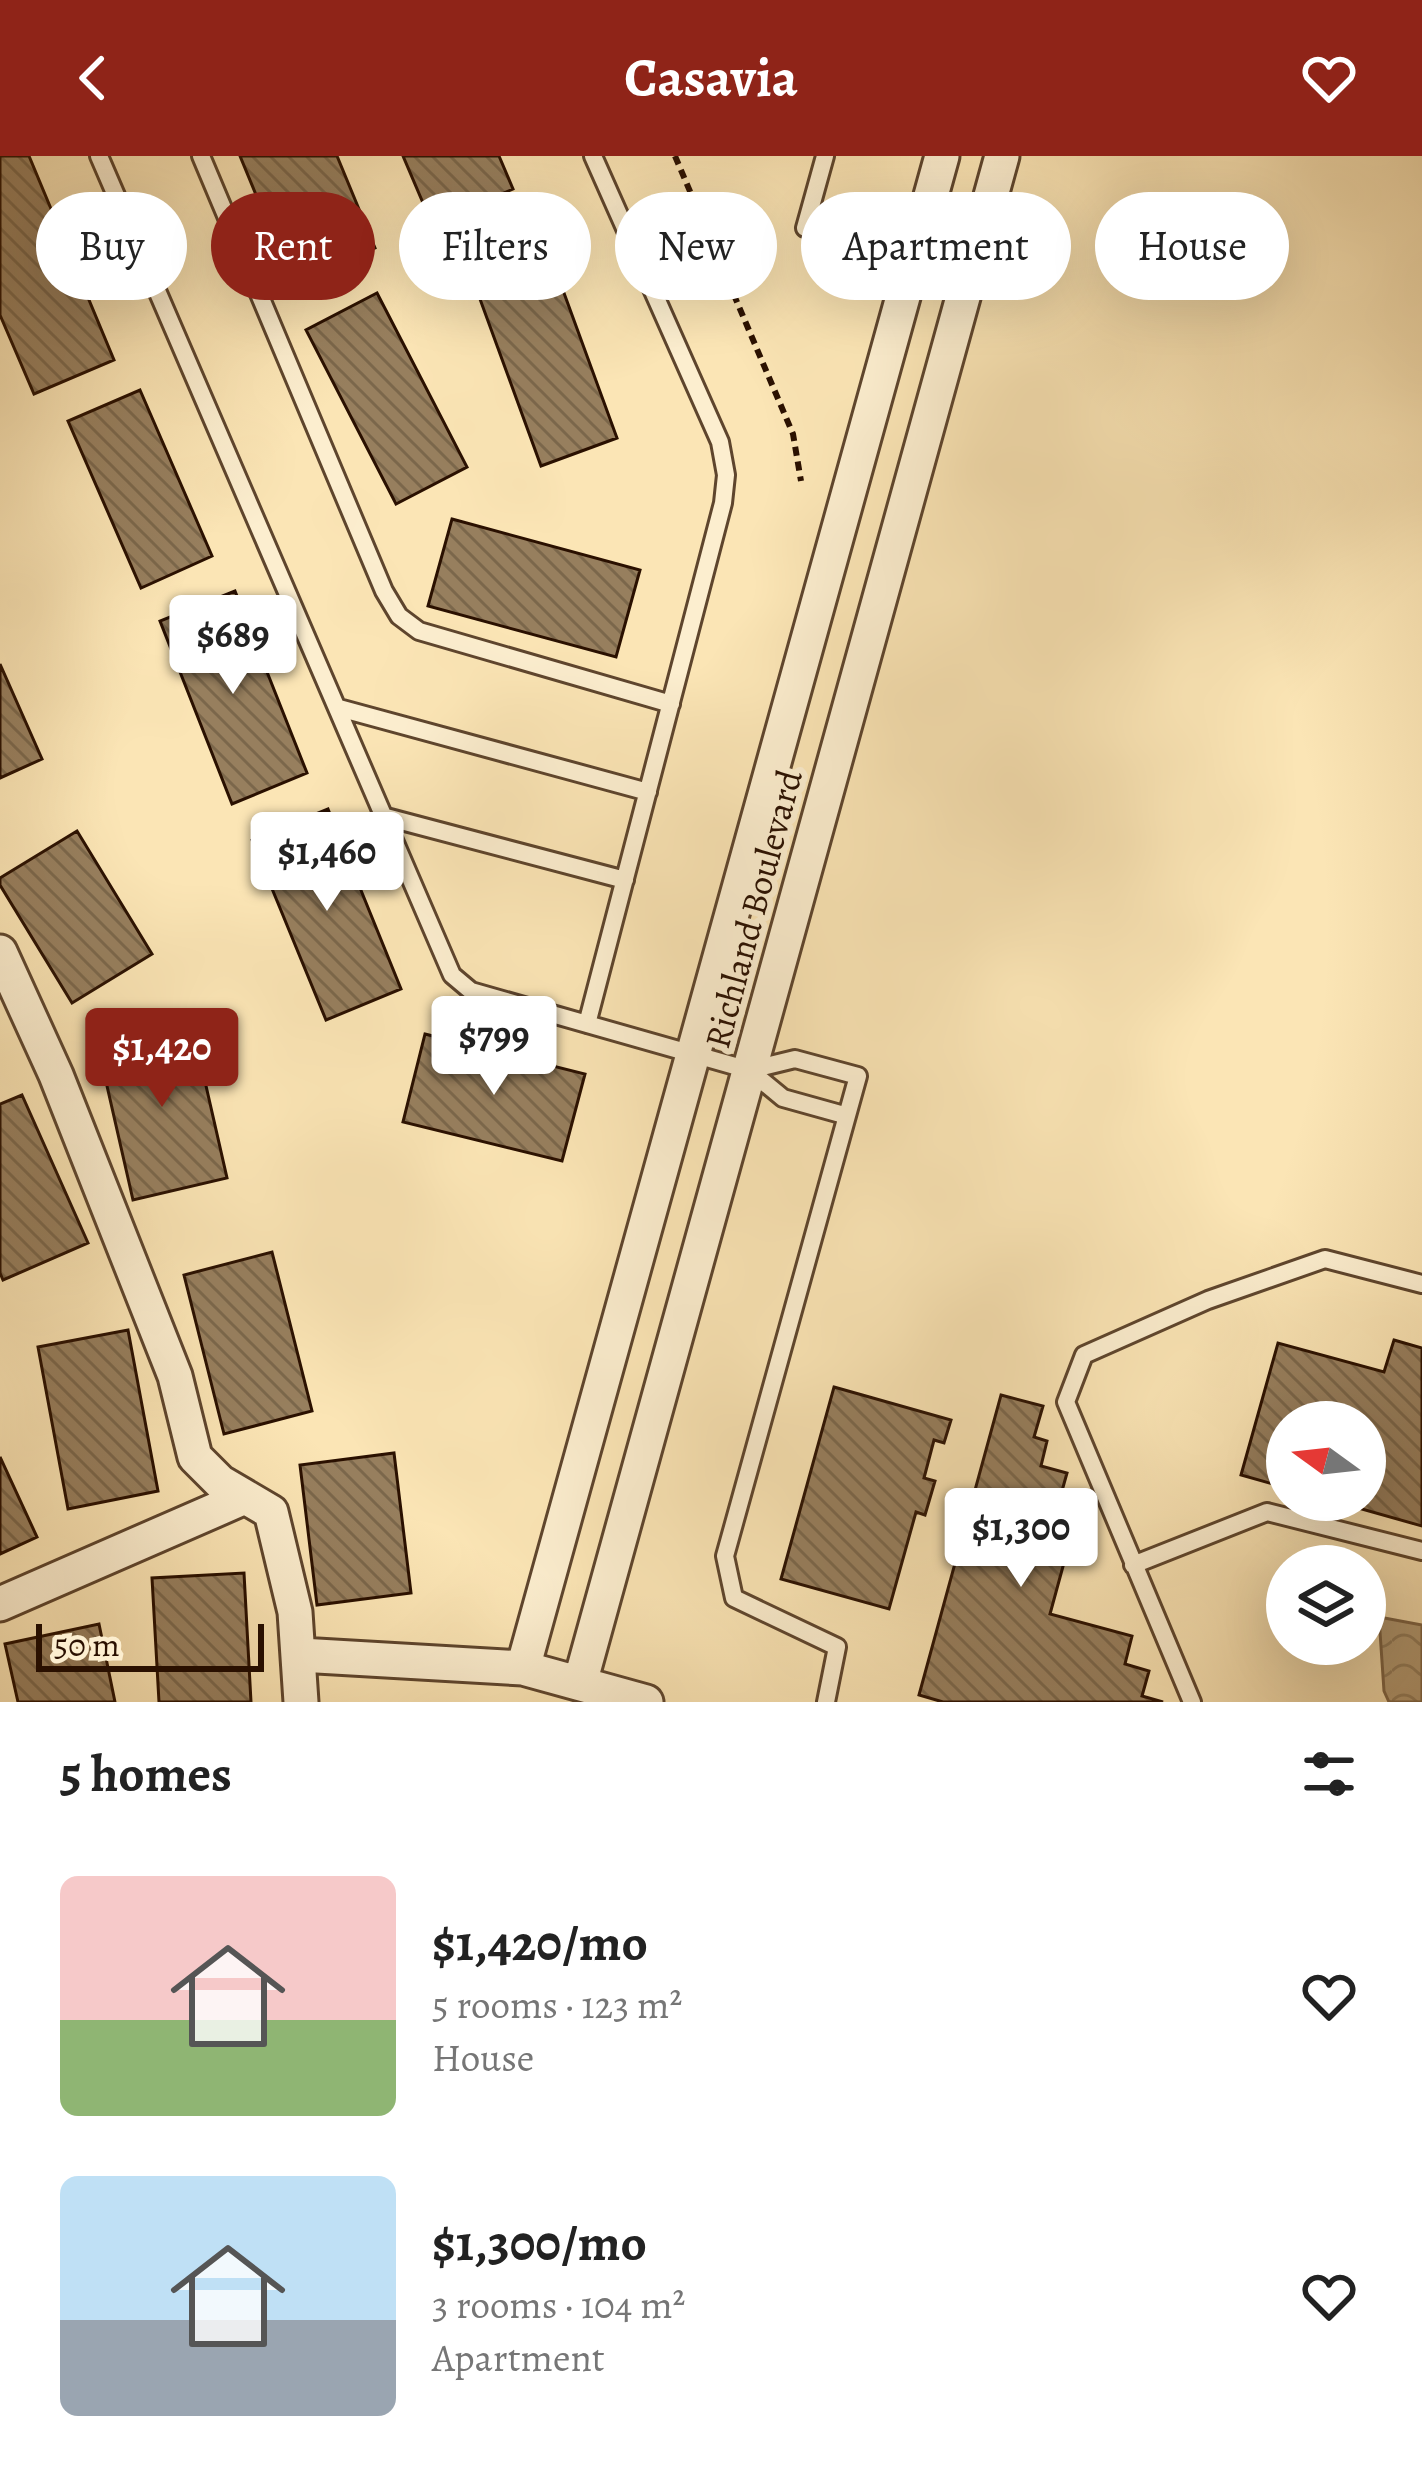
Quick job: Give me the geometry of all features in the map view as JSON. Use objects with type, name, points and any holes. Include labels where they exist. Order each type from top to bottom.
[{"type":"street","name":"Richland Boulevard","points":[[523,1668],[942,156]]},
{"type":"street","name":"Richland Boulevard","points":[[580,1683],[1001,156]]},
{"type":"street","points":[[0,952],[56,1075],[175,1376],[195,1457],[220,1482],[271,1512],[296,1612],[302,1702]]},
{"type":"street","points":[[0,1604],[245,1497]]},
{"type":"street","points":[[300,1655],[523,1668],[646,1702]]},
{"type":"lane","points":[[99,156],[452,974],[471,992],[749,1070],[783,1098],[844,1115]]},
{"type":"lane","points":[[201,156],[399,616],[419,631],[671,704]]},
{"type":"lane","points":[[587,1024],[723,502],[726,475],[720,442],[593,156]]},
{"type":"lane","points":[[815,192],[825,156]]},
{"type":"lane","points":[[339,708],[648,792]]},
{"type":"lane","points":[[386,817],[625,880]]},
{"type":"lane","points":[[749,1070],[795,1059],[857,1076],[725,1556],[734,1598],[837,1646],[826,1702]]},
{"type":"lane","points":[[1192,1702],[1066,1402],[1084,1355],[1208,1300],[1325,1259],[1422,1284]]},
{"type":"lane","points":[[1133,1564],[1267,1512],[1422,1551]]},
{"type":"path","points":[[675,156],[793,434],[801,481]]},
{"type":"water","points":[[1386,1618],[1422,1625],[1422,1702],[1389,1702],[1384,1691]]},
{"type":"building","points":[[0,156],[29,156],[44,192],[36,192],[36,300],[89,300],[114,360],[34,394],[0,315]]},
{"type":"building","points":[[240,156],[337,156],[352,192],[255,192]]},
{"type":"building","points":[[403,156],[499,156],[513,189],[506,192],[418,192]]},
{"type":"building","points":[[375,294],[467,467],[396,504],[306,330],[364,300],[375,300]]},
{"type":"building","points":[[480,300],[567,300],[617,438],[541,466]]},
{"type":"building","points":[[140,390],[212,556],[141,588],[68,421]]},
{"type":"building","points":[[452,519],[640,570],[616,657],[428,606]]},
{"type":"building","points":[[235,591],[307,773],[232,804],[160,621]]},
{"type":"building","points":[[0,664],[42,759],[0,778]]},
{"type":"building","points":[[328,809],[401,989],[326,1020],[252,840]]},
{"type":"building","points":[[77,831],[152,954],[72,1003],[0,878]]},
{"type":"building","points":[[191,1020],[227,1178],[133,1200],[97,1042]]},
{"type":"building","points":[[425,1034],[585,1074],[562,1161],[403,1122]]},
{"type":"building","points":[[22,1095],[88,1243],[3,1280],[0,1104]]},
{"type":"building","points":[[272,1252],[312,1411],[224,1434],[184,1275]]},
{"type":"building","points":[[128,1330],[158,1491],[68,1509],[38,1347]]},
{"type":"building","points":[[1394,1340],[1422,1348],[1422,1526],[1386,1516],[1386,1401],[1266,1401],[1266,1482],[1241,1475],[1278,1343],[1384,1372]]},
{"type":"building","points":[[834,1387],[951,1420],[944,1443],[934,1440],[924,1478],[935,1481],[925,1515],[916,1512],[889,1609],[781,1579]]},
{"type":"building","points":[[1001,1395],[1043,1406],[1034,1437],[1047,1441],[1041,1466],[1067,1473],[1060,1498],[1080,1504],[1050,1614],[1132,1636],[1125,1664],[1149,1671],[1142,1696],[1163,1702],[943,1702],[919,1695]]},
{"type":"building","points":[[394,1453],[411,1593],[317,1605],[300,1465]]},
{"type":"building","points":[[0,1457],[37,1537],[0,1554]]},
{"type":"building","points":[[244,1573],[251,1702],[159,1702],[152,1578]]},
{"type":"building","points":[[99,1624],[115,1702],[18,1702],[5,1644]]}]
